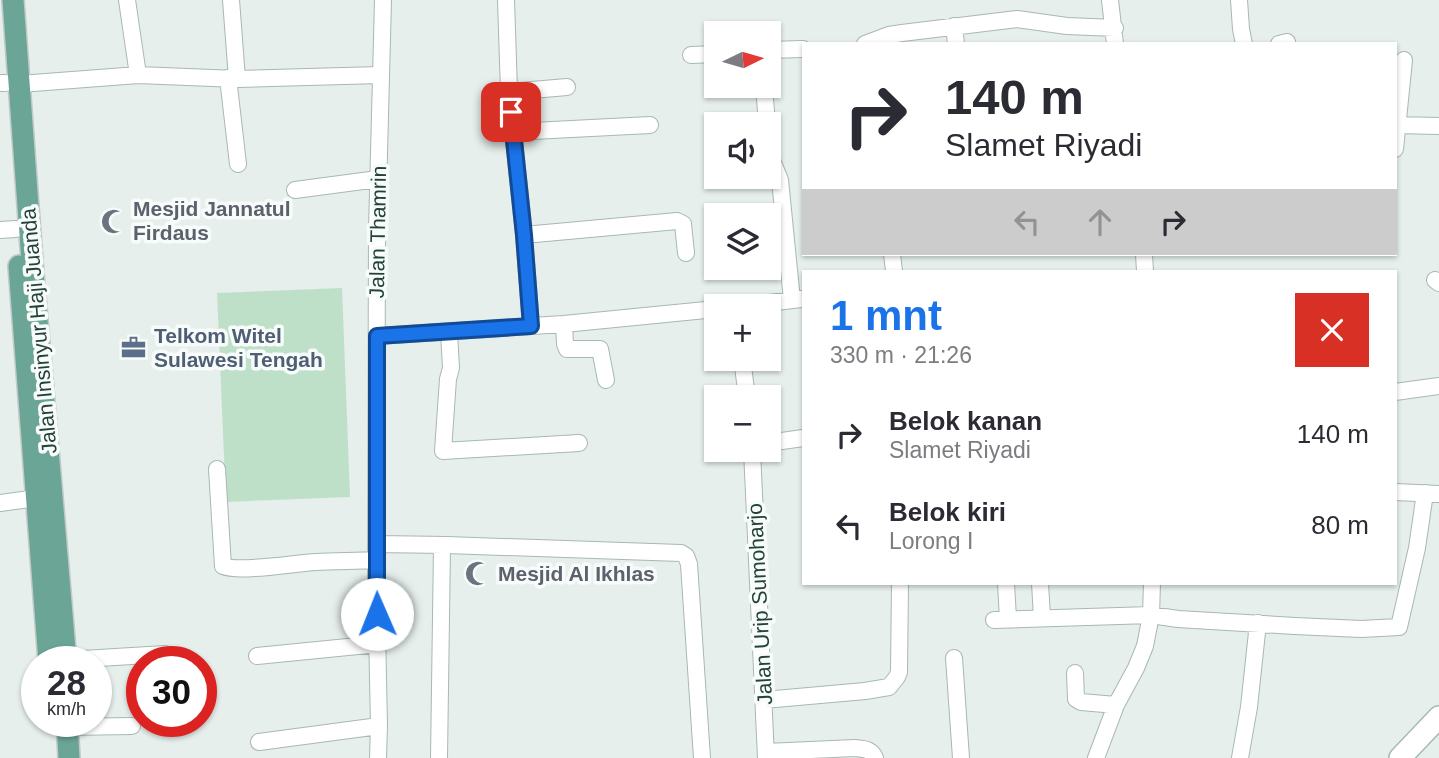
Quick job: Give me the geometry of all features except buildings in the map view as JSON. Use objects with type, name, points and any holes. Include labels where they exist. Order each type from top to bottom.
[{"type":"main road","name":"Jalan Insinyur Haji Juanda","points":[[13,0],[8,83],[8,229],[44,579],[58,646]]},
{"type":"main road","name":"Jalan Insinyur Haji Juanda","points":[[0,17],[32,261],[60,646]]},
{"type":"main road","points":[[55,758],[60,737]]},
{"type":"main road","points":[[65,737],[69,758]]},
{"type":"street","points":[[127,0],[138,75]]},
{"type":"street","points":[[231,0],[232,79],[238,164]]},
{"type":"street","name":"Jalan Thamrin","points":[[378,758],[378,179],[383,0]]},
{"type":"street","points":[[506,0],[509,92],[531,326]]},
{"type":"street","points":[[870,42],[889,35],[1017,19],[1115,36],[1110,0]]},
{"type":"street","points":[[1238,0],[1244,42]]},
{"type":"street","points":[[954,26],[956,42]]},
{"type":"street","points":[[781,50],[802,49]]},
{"type":"street","points":[[691,55],[704,54]]},
{"type":"street","points":[[1397,117],[1404,60]]},
{"type":"street","points":[[8,83],[138,75],[232,79],[380,75]]},
{"type":"street","points":[[509,92],[567,87]]},
{"type":"street","points":[[513,132],[650,125]]},
{"type":"street","points":[[1397,125],[1439,126]]},
{"type":"street","points":[[295,190],[378,179]]},
{"type":"street","points":[[781,187],[798,299]]},
{"type":"street","points":[[524,235],[677,221],[683,224],[685,230],[686,253]]},
{"type":"street","points":[[377,336],[564,324],[704,310]]},
{"type":"street","points":[[564,324],[567,349],[600,349],[606,380]]},
{"type":"street","points":[[449,332],[451,368],[443,451],[579,443]]},
{"type":"street","points":[[1397,392],[1439,386]]},
{"type":"street","points":[[781,441],[802,438]]},
{"type":"street","name":"Jalan Urip Sumoharjo","points":[[753,462],[766,755]]},
{"type":"street","points":[[216,469],[223,566],[228,569],[314,562],[446,545],[681,553],[690,564],[702,758]]},
{"type":"street","points":[[1006,585],[1001,619],[1151,615],[1295,626],[1361,629],[1399,627],[1432,494],[1397,492]]},
{"type":"street","points":[[0,503],[37,498]]},
{"type":"street","points":[[439,758],[442,547],[446,545]]},
{"type":"street","points":[[764,701],[889,687],[899,672],[900,585]]},
{"type":"street","points":[[1040,585],[1042,618]]},
{"type":"street","points":[[1096,758],[1116,705],[1145,646],[1151,615],[1152,585]]},
{"type":"street","points":[[1240,758],[1249,707],[1258,623]]},
{"type":"street","points":[[257,656],[378,644]]},
{"type":"street","points":[[954,659],[961,758]]},
{"type":"street","points":[[1074,673],[1076,699],[1081,702],[1116,705]]},
{"type":"street","points":[[1400,758],[1439,718]]},
{"type":"street","points":[[259,742],[379,726]]},
{"type":"street","points":[[766,755],[855,748],[867,749],[875,758]]},
{"type":"green space","points":[[342,288],[350,497],[226,502],[217,293]]},
{"type":"place","name":"Mesjid Jannatul Firdaus","points":[[113,221]]},
{"type":"place","name":"Telkom Witel Sulawesi Tengah","points":[[134,348]]},
{"type":"place","name":"Mesjid Al Ikhlas","points":[[478,574]]},
{"type":"route","points":[[377,614],[377,336],[531,326],[511,112]]}]
